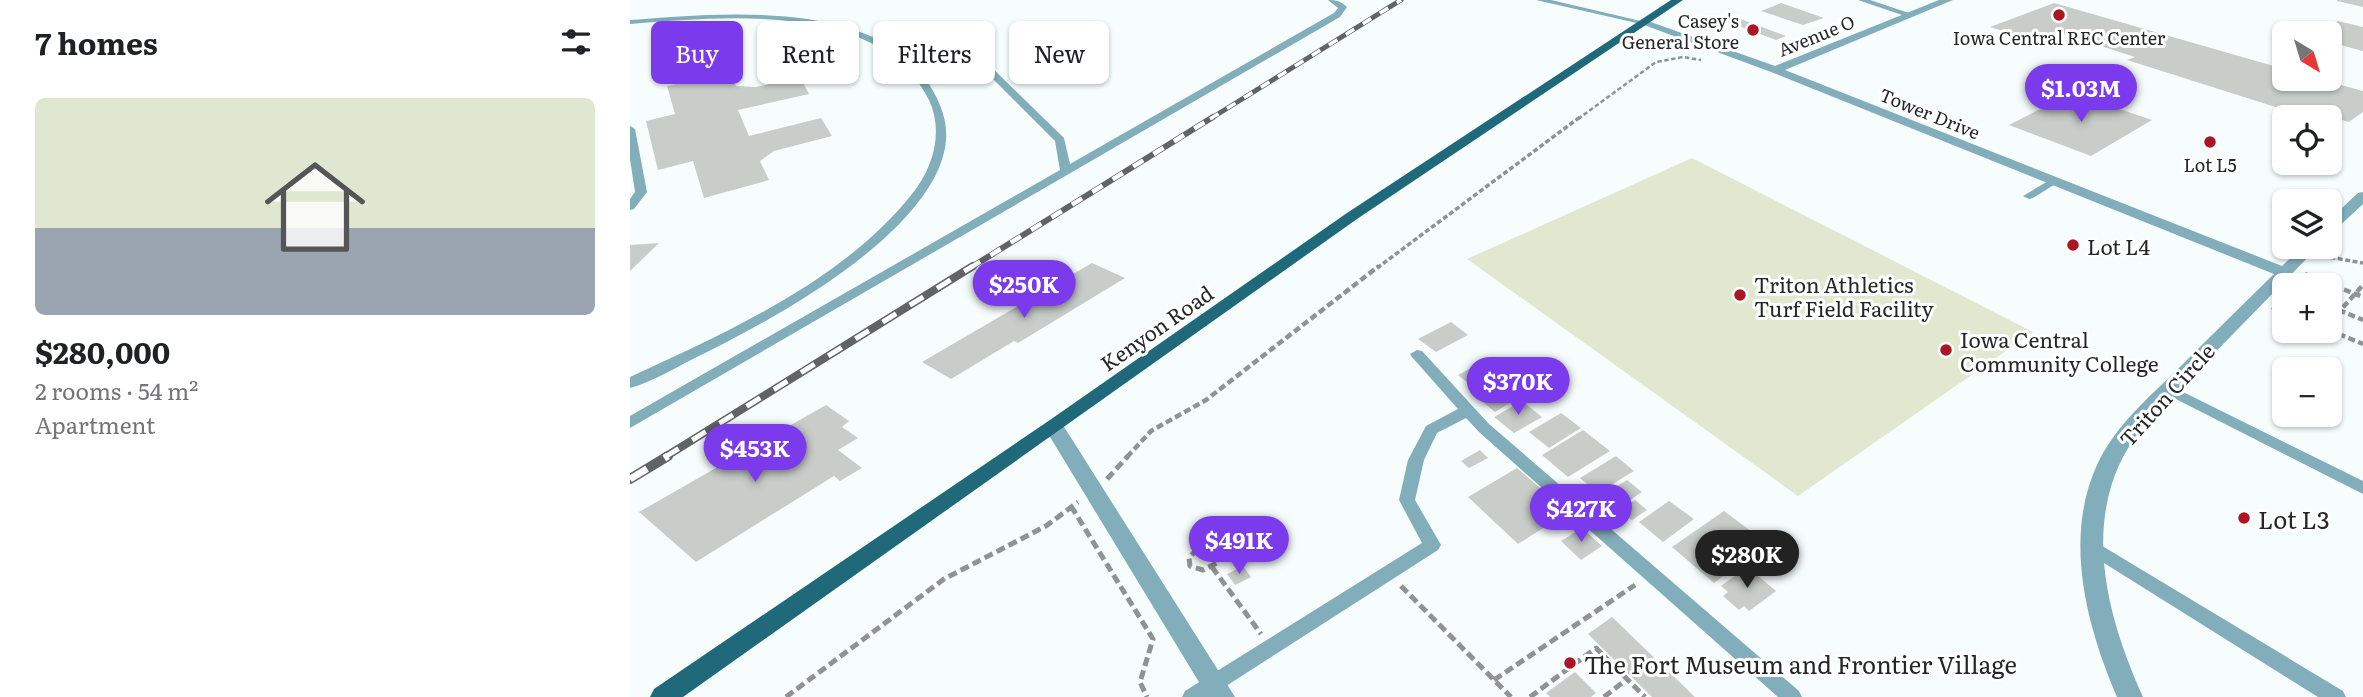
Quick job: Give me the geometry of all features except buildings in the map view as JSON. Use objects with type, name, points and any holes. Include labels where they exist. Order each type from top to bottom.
[{"type":"main road","name":"Kenyon Road","points":[[663,697],[1055,427],[1352,216],[1678,0]]},
{"type":"street","name":"Avenue O","points":[[1775,70],[1948,0]]},
{"type":"street","name":"Tower Drive","points":[[1641,22],[1775,70],[2285,270]]},
{"type":"street","points":[[2342,216],[2363,197]]},
{"type":"street","name":"Triton Circle","points":[[2130,697],[2115,666],[2102,617],[2094,548],[2093,512],[2104,471],[2120,440],[2297,259]]},
{"type":"street","points":[[1055,427],[1218,690]]},
{"type":"lane","points":[[630,423],[1337,15],[1343,8],[1332,0]]},
{"type":"lane","points":[[1540,0],[1641,22]]},
{"type":"lane","points":[[1862,0],[1911,15]]},
{"type":"lane","points":[[630,22],[729,17],[810,22],[873,40]]},
{"type":"lane","points":[[995,76],[1060,140],[1066,171]]},
{"type":"lane","points":[[630,383],[728,336],[780,306],[866,246],[915,198],[939,156],[943,135],[943,118],[923,84]]},
{"type":"lane","points":[[630,129],[641,192],[630,207]]},
{"type":"lane","points":[[2029,196],[2053,181]]},
{"type":"lane","points":[[1417,354],[1484,428],[1792,697]]},
{"type":"lane","points":[[2167,389],[2363,488]]},
{"type":"lane","points":[[1192,697],[1218,690],[1271,648],[1432,545],[1407,500],[1416,460],[1431,430],[1468,410]]},
{"type":"lane","points":[[2094,548],[2336,697]]},
{"type":"path","points":[[786,697],[944,579],[1046,526],[1094,491],[1151,431],[1206,400],[1465,200],[1656,62],[1683,57],[1710,63]]},
{"type":"path","points":[[2342,258],[2363,263]]},
{"type":"path","points":[[2285,270],[2363,297]]},
{"type":"path","points":[[2342,309],[2363,285]]},
{"type":"path","points":[[2342,312],[2363,320]]},
{"type":"path","points":[[2342,335],[2363,344]]},
{"type":"path","points":[[1071,506],[1153,639],[1140,682],[1147,697]]},
{"type":"path","points":[[1203,545],[1218,547],[1220,559],[1212,567],[1194,568],[1189,562],[1191,554],[1203,545]]},
{"type":"path","points":[[1212,567],[1271,648]]},
{"type":"path","points":[[1388,573],[1511,697]]},
{"type":"path","points":[[1494,680],[1652,574]]},
{"type":"path","points":[[1530,697],[1596,648],[1645,697]]},
{"type":"path","points":[[1604,697],[1627,679]]},
{"type":"green space","name":"Triton Athletics Turf Field Facility","points":[[1692,158],[2033,332],[1798,496],[1467,259]]},
{"type":"railway","points":[[1210,119],[1401,0]]},
{"type":"railway","points":[[970,268],[1213,117]]},
{"type":"railway","points":[[665,457],[973,266]]},
{"type":"railway","points":[[630,479],[668,456]]},
{"type":"place","name":"Iowa Central REC Center","points":[[2059,15]]},
{"type":"place","name":"Casey's General Store","points":[[1753,30]]},
{"type":"place","name":"Lot L5","points":[[2210,142]]},
{"type":"place","name":"Lot L4","points":[[2073,245]]},
{"type":"place","name":"Triton Athletics Turf Field Facility","points":[[1740,295]]},
{"type":"place","name":"Iowa Central Community College","points":[[1946,350]]},
{"type":"place","name":"Lot L3","points":[[2244,518]]},
{"type":"place","name":"The Fort Museum and Frontier Village","points":[[1570,663]]}]
